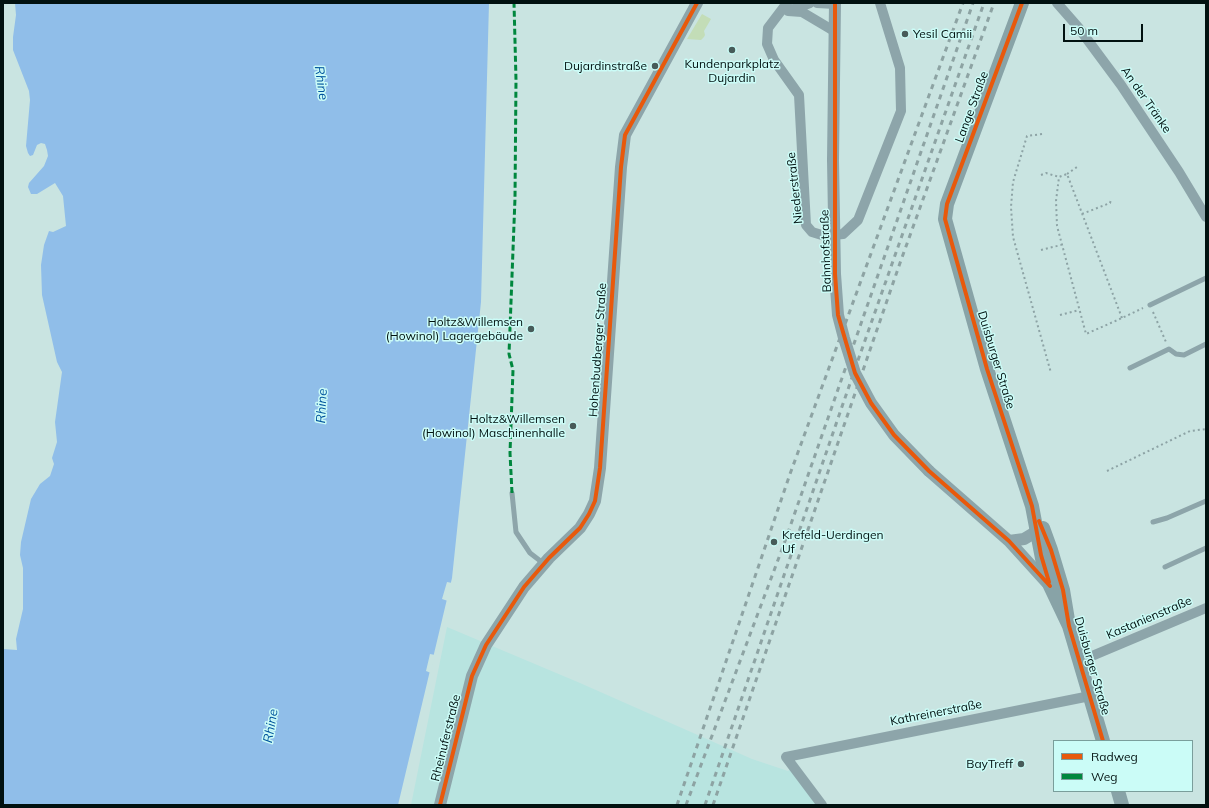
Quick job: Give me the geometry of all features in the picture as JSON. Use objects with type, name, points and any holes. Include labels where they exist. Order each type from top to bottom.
[{"type":"main road","name":"Lange Straße","points":[[945,219],[947,204],[1022,3]]},
{"type":"main road","name":"Duisburger Straße","points":[[945,219],[987,369],[1032,506],[1043,562],[1050,586]]},
{"type":"main road","name":"Duisburger Straße","points":[[1032,506],[1051,550],[1063,590],[1069,626],[1103,740]]},
{"type":"main road","name":"Bahnhofstraße","points":[[1050,586],[1069,626]]},
{"type":"main road","points":[[1118,792],[1122,805]]},
{"type":"street","name":"Niederstraße","points":[[810,3],[787,7],[776,16],[768,28],[767,44],[774,60],[799,95],[806,225],[812,232],[825,236],[843,234],[858,220],[901,111],[900,68],[880,3]]},
{"type":"street","points":[[817,3],[835,4]]},
{"type":"street","name":"An der Tränke","points":[[1057,3],[1078,27],[1121,85],[1164,149],[1206,217]]},
{"type":"street","name":"Hohenbudberger Straße","points":[[472,676],[486,645],[503,616],[524,587],[544,564],[580,528],[589,514],[594,501],[600,468],[620,175],[626,135],[694,4]]},
{"type":"street","name":"Bahnhofstraße","points":[[835,4],[835,274],[838,315],[855,373],[871,403],[894,435],[929,471],[1009,541],[1050,586]]},
{"type":"street","points":[[787,7],[802,12],[834,30]]},
{"type":"street","points":[[1009,541],[1024,539],[1034,533],[1037,527]]},
{"type":"street","name":"Kastanienstraße","points":[[1080,661],[1206,608]]},
{"type":"street","name":"Rheinuferstraße","points":[[440,805],[472,676]]},
{"type":"street","name":"Kathreinerstraße","points":[[822,805],[786,756],[1090,696]]},
{"type":"lane","points":[[1150,305],[1206,278]]},
{"type":"lane","points":[[1130,368],[1169,349],[1176,354],[1184,355],[1206,344]]},
{"type":"lane","points":[[512,493],[516,532],[530,553],[544,564]]},
{"type":"lane","points":[[1153,522],[1167,518],[1206,501]]},
{"type":"lane","points":[[1165,567],[1206,548]]},
{"type":"path","points":[[1042,134],[1027,136],[1013,182],[1011,207],[1012,237],[1051,373]]},
{"type":"path","points":[[1041,175],[1046,173],[1059,177],[1067,174],[1077,167]]},
{"type":"path","points":[[1067,174],[1122,318]]},
{"type":"path","points":[[1059,177],[1056,201],[1057,226],[1061,246],[1086,334],[1150,305],[1169,349]]},
{"type":"path","points":[[1082,214],[1110,204],[1111,200]]},
{"type":"path","points":[[1041,250],[1061,246]]},
{"type":"path","points":[[1060,315],[1079,310]]},
{"type":"path","points":[[1107,470],[1190,432],[1206,429]]},
{"type":"shaded area","points":[[447,627],[580,683],[752,759],[788,771],[794,767],[823,805],[411,805]]},
{"type":"green space","points":[[702,14],[711,19],[704,31],[704,37],[701,40],[687,39]]},
{"type":"water","name":"Rhine","points":[[15,3],[489,3],[481,302],[452,578],[398,805],[3,805],[3,649],[17,650],[16,639],[23,609],[23,568],[20,555],[21,542],[31,499],[40,484],[50,476],[54,464],[52,458],[57,442],[55,422],[62,372],[57,362],[42,295],[41,265],[44,245],[49,231],[53,232],[66,226],[63,196],[55,183],[37,194],[31,194],[28,187],[29,183],[44,166],[48,156],[45,144],[41,143],[37,145],[33,155],[30,156],[26,146],[30,100],[29,91],[13,50],[16,15]]},
{"type":"pier","points":[[447,582],[452,583],[448,601],[442,599]]},
{"type":"pier","points":[[430,654],[435,655],[431,673],[426,671]]},
{"type":"railway","points":[[677,805],[790,474],[963,3]]},
{"type":"railway","points":[[686,805],[784,544],[973,3]]},
{"type":"railway","points":[[705,805],[856,366],[984,3]]},
{"type":"railway","points":[[713,805],[900,263],[994,3]]},
{"type":"marked path","points":[[512,493],[510,453],[513,370],[509,354],[515,198],[516,80],[514,3]]},
{"type":"cycle path","points":[[440,805],[472,676],[486,645],[524,587],[549,558],[580,528],[595,501],[600,468],[621,167],[625,135],[697,3]]},
{"type":"cycle path","points":[[835,3],[835,274],[838,315],[855,373],[871,403],[894,435],[929,471],[1009,541],[1050,586]]},
{"type":"cycle path","points":[[1022,3],[947,204],[945,219],[987,369],[1032,506],[1041,555],[1049,582]]},
{"type":"cycle path","points":[[1039,521],[1051,550],[1063,590],[1069,626],[1103,740]]},
{"type":"place","name":"Yesil Camii","points":[[905,34]]},
{"type":"place","name":"Kundenparkplatz Dujardin","points":[[732,50]]},
{"type":"place","name":"Dujardinstraße","points":[[655,66]]},
{"type":"place","name":"Holtz&Willemsen (Howinol) Lagergebäude","points":[[531,329]]},
{"type":"place","name":"Holtz&Willemsen (Howinol) Maschinenhalle","points":[[573,426]]},
{"type":"place","name":"Krefeld-Uerdingen Uf","points":[[774,542]]},
{"type":"place","name":"BayTreff","points":[[1021,764]]}]
